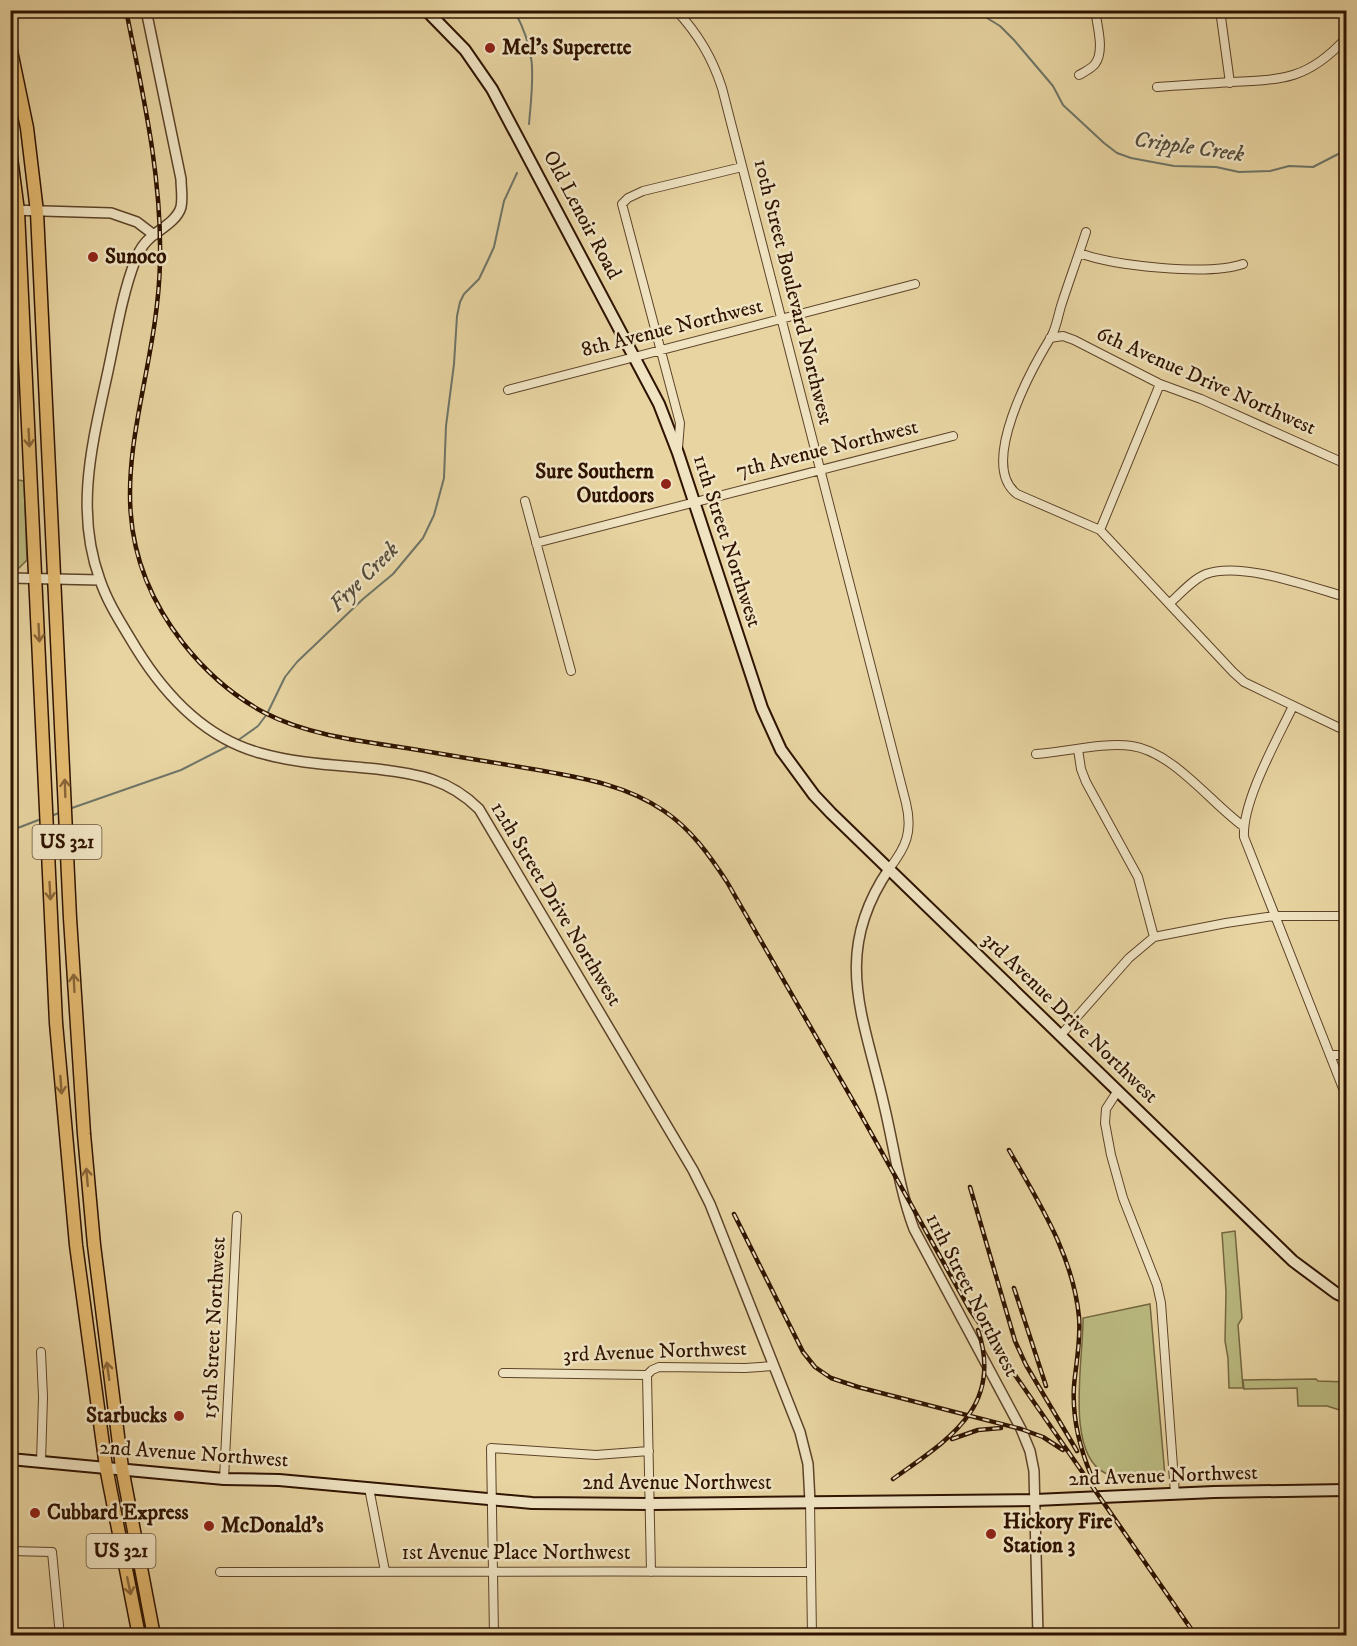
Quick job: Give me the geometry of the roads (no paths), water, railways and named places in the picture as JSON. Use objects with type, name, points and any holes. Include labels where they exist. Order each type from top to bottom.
[{"type":"highway","name":"US 321","points":[[10,46],[27,129],[37,212],[56,579],[70,918],[82,1112],[94,1245],[122,1468],[154,1635]]},
{"type":"highway","name":"US 321","points":[[10,150],[36,579],[56,1023],[76,1245],[106,1467],[139,1635]]},
{"type":"main road","name":"Old Lenoir Road","points":[[426,10],[465,50],[492,89],[635,357],[659,404],[678,453]]},
{"type":"main road","name":"11th Street Northwest","points":[[678,453],[750,677],[781,750]]},
{"type":"main road","name":"3rd Avenue Drive Northwest","points":[[781,750],[814,795],[1117,1092],[1293,1261],[1336,1293],[1347,1298]]},
{"type":"main road","name":"2nd Avenue Northwest","points":[[10,1459],[224,1479],[279,1480],[532,1503],[1035,1500],[1347,1490]]},
{"type":"street","name":"12th Street Drive Northwest","points":[[146,10],[182,189],[181,206],[178,214],[144,244],[135,260],[117,330],[88,471],[86,517],[100,580],[122,625],[158,681],[189,714],[224,739],[242,747],[282,758],[407,773],[432,779],[453,787],[479,809],[693,1170],[710,1204],[805,1446],[810,1502]]},
{"type":"street","name":"10th Street Boulevard Northwest","points":[[676,10],[697,34],[716,70],[909,813],[909,833],[903,850],[889,869]]},
{"type":"street","points":[[1079,75],[1091,68],[1098,60],[1100,50],[1095,10]]},
{"type":"street","points":[[1220,10],[1230,82]]},
{"type":"street","points":[[1157,87],[1278,80],[1302,72],[1325,60],[1347,38]]},
{"type":"street","name":"11th Street Northwest","points":[[678,453],[680,423],[622,209],[625,201],[632,195],[643,191],[742,167]]},
{"type":"street","points":[[14,211],[111,213],[137,222],[154,235]]},
{"type":"street","points":[[1086,232],[1050,338],[1038,357],[1007,431],[1004,452],[1004,472],[1007,484],[1017,494],[1100,531],[1239,677],[1255,688],[1347,731]]},
{"type":"street","points":[[1079,253],[1098,260],[1170,267],[1228,269],[1243,264]]},
{"type":"street","name":"8th Avenue Northwest","points":[[508,390],[915,284]]},
{"type":"street","name":"6th Avenue Drive Northwest","points":[[1050,338],[1063,336],[1074,340],[1160,384],[1201,399],[1347,464]]},
{"type":"street","points":[[1100,531],[1160,384]]},
{"type":"street","name":"7th Avenue Northwest","points":[[536,543],[953,436]]},
{"type":"street","points":[[525,501],[571,671]]},
{"type":"street","points":[[1170,603],[1203,575],[1223,570],[1277,578],[1347,597]]},
{"type":"street","points":[[10,578],[100,580]]},
{"type":"street","points":[[1293,706],[1248,807],[1243,826],[1244,837],[1347,1096]]},
{"type":"street","points":[[1036,754],[1133,746],[1156,754],[1243,826]]},
{"type":"street","points":[[1078,749],[1086,782],[1138,876],[1154,938]]},
{"type":"street","name":"11th Street Northwest","points":[[889,869],[872,896],[862,928],[857,950],[857,991],[884,1102],[905,1206],[918,1239],[1021,1429],[1030,1451],[1034,1466],[1038,1635]]},
{"type":"street","points":[[1060,1036],[1129,958],[1154,938],[1274,916],[1347,916]]},
{"type":"street","points":[[1330,1055],[1347,1055]]},
{"type":"street","points":[[1117,1092],[1106,1109],[1105,1123],[1117,1179],[1157,1285],[1161,1303],[1175,1494]]},
{"type":"street","name":"15th Street Northwest","points":[[224,1479],[237,1216]]},
{"type":"street","points":[[41,1352],[43,1397],[41,1462]]},
{"type":"street","name":"3rd Avenue Northwest","points":[[502,1373],[647,1375],[659,1367],[773,1366]]},
{"type":"street","points":[[647,1375],[651,1572]]},
{"type":"street","points":[[494,1635],[491,1448],[596,1455],[649,1451]]},
{"type":"street","points":[[369,1488],[385,1571]]},
{"type":"street","points":[[810,1502],[812,1635]]},
{"type":"street","points":[[10,1551],[52,1552],[60,1635]]},
{"type":"street","name":"1st Avenue Place Northwest","points":[[220,1572],[493,1570],[811,1572]]},
{"type":"waterway","name":"Frye Creek","points":[[514,10],[527,40],[532,66],[529,124]]},
{"type":"waterway","name":"Cripple Creek","points":[[974,10],[1000,26],[1053,86],[1063,105],[1117,153],[1174,166],[1216,167],[1239,172],[1270,171],[1289,166],[1313,167],[1346,150]]},
{"type":"waterway","name":"Frye Creek","points":[[237,741],[258,726],[267,714],[285,677],[297,662],[363,599],[393,574],[423,538],[434,515],[444,478],[446,426],[460,302],[464,294],[479,279],[494,247],[504,201],[517,173]]},
{"type":"waterway","name":"Frye Creek","points":[[69,809],[181,770],[232,744]]},
{"type":"waterway","name":"Frye Creek","points":[[49,817],[61,812]]},
{"type":"waterway","name":"Frye Creek","points":[[10,831],[41,819]]},
{"type":"railway","points":[[126,10],[155,167],[160,230],[156,313],[132,456],[130,502],[136,548],[153,595],[183,643],[210,673],[231,691],[281,721],[334,736],[538,770],[604,784],[650,802],[683,826],[707,853],[727,882],[970,1310],[1196,1636]]},
{"type":"railway","points":[[1009,1150],[1053,1230],[1076,1294],[1079,1334],[1074,1409],[1080,1442],[1091,1475]]},
{"type":"railway","points":[[970,1187],[1015,1341],[1026,1365],[1077,1451]]},
{"type":"railway","points":[[734,1214],[803,1352],[815,1367],[831,1378],[858,1387],[1021,1429],[1043,1437],[1063,1450]]},
{"type":"railway","points":[[1014,1288],[1046,1386]]},
{"type":"railway","points":[[893,1479],[950,1435],[966,1419],[977,1401],[983,1381],[984,1357],[978,1330]]},
{"type":"railway","points":[[952,1439],[978,1430],[1001,1428]]},
{"type":"place","name":"Mel's Superette","points":[[490,48]]},
{"type":"place","name":"Sunoco","points":[[93,257]]},
{"type":"place","name":"Sure Southern Outdoors","points":[[666,484]]},
{"type":"place","name":"Starbucks","points":[[179,1416]]},
{"type":"place","name":"Cubbard Express","points":[[35,1513]]},
{"type":"place","name":"McDonald's","points":[[209,1526]]},
{"type":"place","name":"Hickory Fire Station 3","points":[[991,1534]]}]
